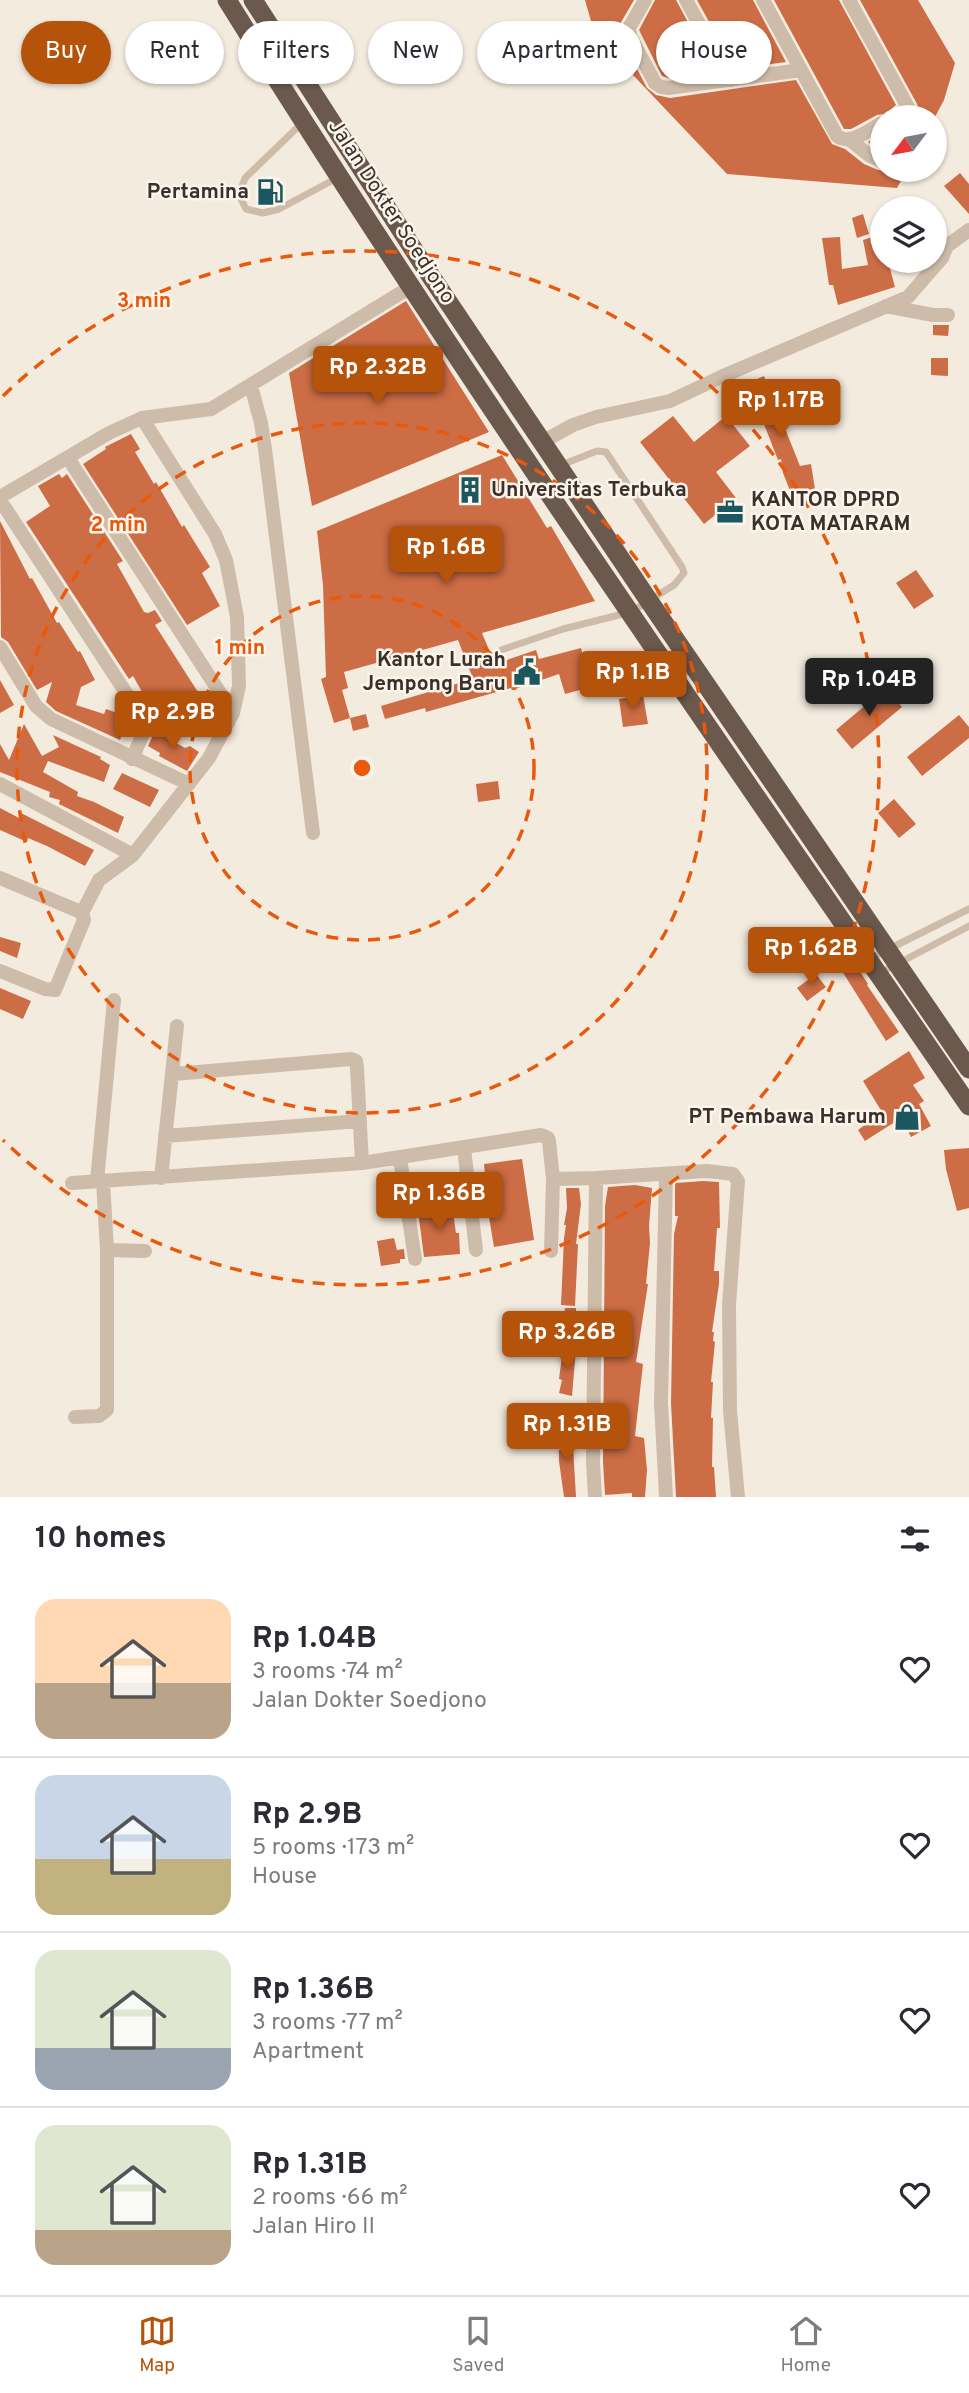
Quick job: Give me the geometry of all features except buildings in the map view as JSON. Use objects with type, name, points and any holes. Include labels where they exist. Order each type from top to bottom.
[{"type":"highway","name":"Jalan Dokter Soedjono","points":[[227,0],[240,21]]},
{"type":"highway","name":"Jalan Dokter Soedjono","points":[[253,0],[266,21]]},
{"type":"highway","name":"Jalan Dokter Soedjono","points":[[279,84],[558,508],[969,1106]]},
{"type":"highway","name":"Jalan Dokter Soedjono","points":[[305,84],[649,601],[969,1069]]},
{"type":"street","points":[[645,0],[629,28],[629,36],[656,84]]},
{"type":"street","points":[[686,0],[698,21]]},
{"type":"street","points":[[764,0],[837,136],[850,140],[870,156]]},
{"type":"street","points":[[849,0],[907,105]]},
{"type":"street","points":[[772,74],[801,70]]},
{"type":"street","points":[[656,84],[669,88],[700,84]]},
{"type":"street","points":[[850,140],[870,129]]},
{"type":"street","points":[[542,442],[573,425],[596,417],[670,401],[908,297],[942,258],[947,246],[969,230]]},
{"type":"street","points":[[132,759],[146,727],[145,722],[0,498],[109,433],[142,418],[211,409],[412,286]]},
{"type":"street","points":[[886,306],[917,313],[948,314]]},
{"type":"street","points":[[251,386],[259,410],[265,449],[313,833]]},
{"type":"street","points":[[0,971],[45,989],[55,990],[82,926],[82,913],[99,880],[133,855],[209,758],[233,713],[239,686],[237,617],[226,561],[215,534],[142,418]]},
{"type":"street","points":[[68,458],[233,713]]},
{"type":"street","points":[[0,647],[36,706],[51,719],[189,784]]},
{"type":"street","points":[[0,784],[133,855]]},
{"type":"street","points":[[0,878],[82,913]]},
{"type":"street","points":[[75,1417],[99,1416],[107,1410],[107,1250],[100,1181],[114,1000]]},
{"type":"street","points":[[162,1178],[177,1027]]},
{"type":"street","points":[[174,1074],[351,1059],[356,1061],[362,1163]]},
{"type":"street","points":[[166,1136],[360,1121]]},
{"type":"street","points":[[72,1183],[362,1163],[543,1136],[549,1141],[553,1179],[551,1251]]},
{"type":"street","points":[[464,1148],[476,1250]]},
{"type":"street","points":[[400,1158],[415,1259]]},
{"type":"street","points":[[553,1179],[721,1172],[733,1174],[738,1181],[729,1304],[730,1411],[738,1497]]},
{"type":"street","points":[[666,1174],[662,1403],[666,1497]]},
{"type":"street","points":[[595,1497],[593,1455],[596,1178]]},
{"type":"street","points":[[107,1250],[145,1251]]},
{"type":"lane","points":[[304,121],[245,178],[239,195],[246,209],[263,213],[279,209],[340,176]]},
{"type":"lane","points":[[501,650],[563,629],[631,612],[681,579],[684,573],[606,452],[597,451],[559,466]]},
{"type":"lane","points":[[873,967],[969,909]]},
{"type":"lane","points":[[873,967],[891,957],[969,926]]},
{"type":"place","name":"Pertamina","points":[[270,192]]},
{"type":"place","name":"Universitas Terbuka","points":[[470,490]]},
{"type":"place","name":"KANTOR DPRD KOTA MATARAM","points":[[730,512]]},
{"type":"place","name":"Kantor Lurah Jempong Baru","points":[[527,672]]},
{"type":"place","name":"PT Pembawa Harum","points":[[907,1117]]}]
